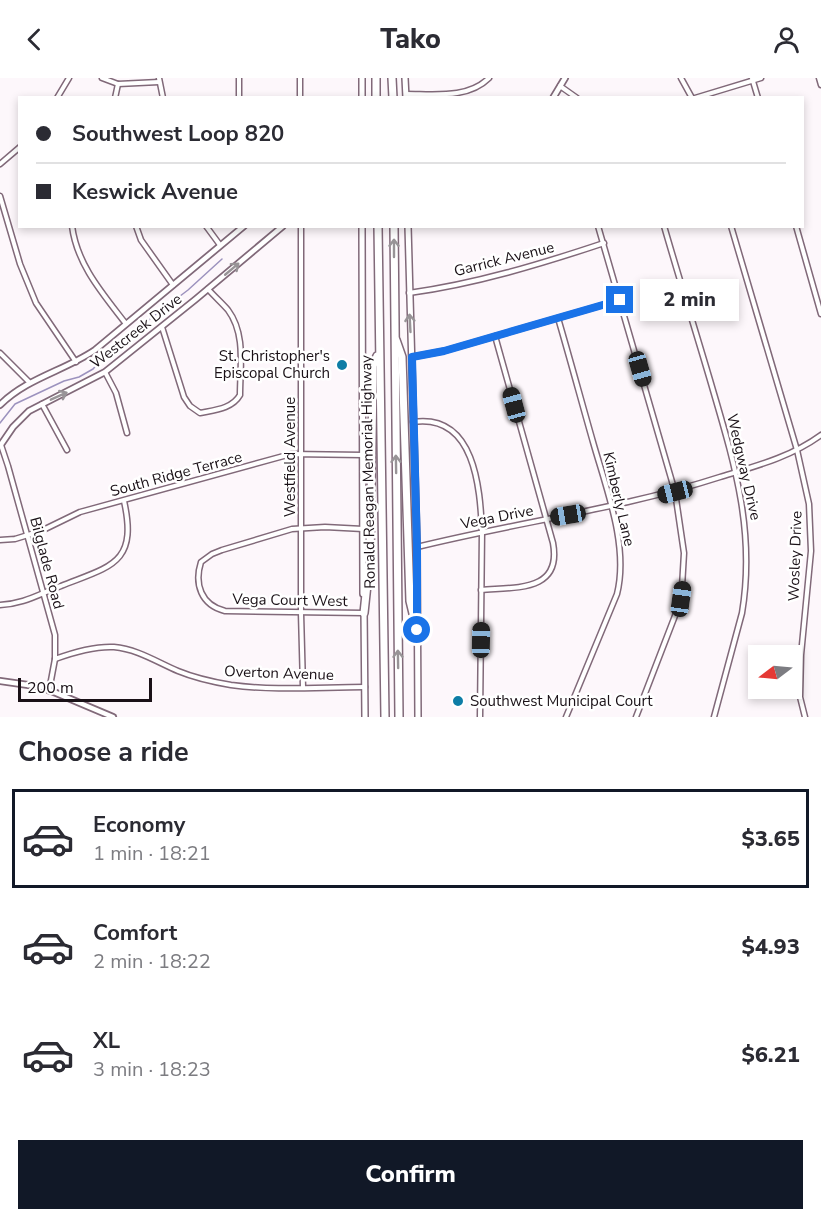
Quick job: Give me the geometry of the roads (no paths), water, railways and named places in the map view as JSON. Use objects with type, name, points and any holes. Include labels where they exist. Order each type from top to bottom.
[{"type":"highway","points":[[376,78],[376,96]]},
{"type":"highway","points":[[393,78],[393,96]]},
{"type":"highway","name":"Ronald Reagan Memorial Highway","points":[[378,228],[385,717]]},
{"type":"highway","name":"Ronald Reagan Memorial Highway","points":[[394,228],[399,717]]},
{"type":"highway","points":[[394,336],[402,357],[410,601],[417,630]]},
{"type":"highway","points":[[364,613],[370,555],[373,366],[380,351]]},
{"type":"highway","points":[[380,717],[384,702]]},
{"type":"main road","points":[[362,78],[362,96]]},
{"type":"main road","points":[[405,78],[406,96]]},
{"type":"main road","points":[[362,228],[365,717]]},
{"type":"main road","points":[[408,228],[408,293],[417,547],[418,717]]},
{"type":"street","points":[[58,96],[69,78]]},
{"type":"street","points":[[102,78],[118,84],[159,80],[163,96]]},
{"type":"street","points":[[238,78],[239,96]]},
{"type":"street","points":[[300,78],[300,96]]},
{"type":"street","points":[[406,96],[464,92],[478,88],[489,78]]},
{"type":"street","points":[[554,96],[565,78]]},
{"type":"street","points":[[681,78],[693,96]]},
{"type":"street","points":[[700,96],[761,78]]},
{"type":"street","points":[[819,78],[821,85]]},
{"type":"street","points":[[752,79],[757,96]]},
{"type":"street","points":[[115,96],[118,84]]},
{"type":"street","points":[[560,86],[574,96]]},
{"type":"street","points":[[0,165],[18,149]]},
{"type":"street","points":[[0,196],[20,264],[36,303],[75,362]]},
{"type":"street","points":[[73,228],[82,262],[93,281],[126,324]]},
{"type":"street","points":[[137,228],[141,240],[173,285]]},
{"type":"street","points":[[207,228],[220,245]]},
{"type":"street","name":"Westcreek Drive","points":[[0,405],[29,382],[75,362],[95,350],[241,228]]},
{"type":"street","name":"Westcreek Drive","points":[[0,445],[20,419],[42,403],[105,372],[281,228]]},
{"type":"street","name":"Westfield Avenue","points":[[301,228],[303,687]]},
{"type":"street","points":[[599,228],[675,492],[684,564],[681,599],[636,717]]},
{"type":"street","name":"Wedgway Drive","points":[[665,228],[735,472],[746,537],[744,596],[735,642],[714,717]]},
{"type":"street","name":"Wosley Drive","points":[[732,228],[797,450],[809,504],[811,538],[801,655],[800,697],[805,717]]},
{"type":"street","points":[[797,228],[821,314]]},
{"type":"street","name":"Garrick Avenue","points":[[408,293],[527,267],[604,243]]},
{"type":"street","points":[[162,327],[184,397],[190,406],[200,413],[236,402],[240,395],[239,336],[228,310],[208,289]]},
{"type":"street","points":[[412,357],[444,351],[620,300]]},
{"type":"street","name":"Kimberly Lane","points":[[558,318],[611,507],[621,555],[619,585],[566,717]]},
{"type":"street","points":[[482,590],[541,582],[554,566],[555,553],[495,336]]},
{"type":"street","points":[[0,353],[29,382]]},
{"type":"street","points":[[105,372],[116,393],[127,433]]},
{"type":"street","points":[[42,403],[68,450]]},
{"type":"street","points":[[413,422],[439,424],[458,437],[466,447],[479,490],[482,531],[480,717]]},
{"type":"street","name":"Vega Drive","points":[[417,547],[482,531],[611,507],[675,492],[765,464],[797,450],[821,435]]},
{"type":"street","name":"Bilglade Road","points":[[0,445],[55,635],[55,659],[49,691]]},
{"type":"street","name":"South Ridge Terrace","points":[[0,540],[48,528],[80,512],[291,454],[363,455]]},
{"type":"street","points":[[0,605],[24,602],[114,564],[128,536],[124,501]]},
{"type":"street","points":[[301,528],[363,529]]},
{"type":"street","name":"Vega Court West","points":[[301,528],[212,554],[201,562],[198,580],[202,597],[217,609],[364,613]]},
{"type":"street","name":"Overton Avenue","points":[[55,659],[91,649],[114,647],[143,654],[180,672],[213,682],[257,687],[365,687]]},
{"type":"street","points":[[0,681],[42,687],[102,715],[113,717]]},
{"type":"waterway","points":[[0,423],[15,404],[93,369],[112,348],[188,290],[222,259]]},
{"type":"place","name":"St. Christopher's Episcopal Church","points":[[342,365]]},
{"type":"place","name":"Southwest Municipal Court","points":[[458,701]]}]
